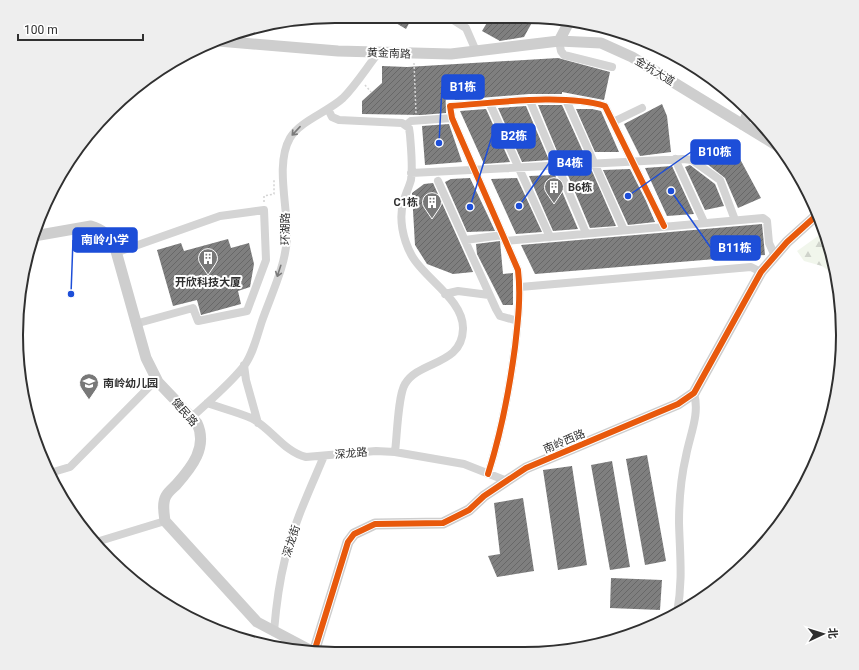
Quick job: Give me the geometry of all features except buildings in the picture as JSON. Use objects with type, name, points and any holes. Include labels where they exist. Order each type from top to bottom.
[{"type":"street","points":[[458,23],[466,28],[476,51]]},
{"type":"street","points":[[567,26],[560,41],[561,51],[564,55],[612,67]]},
{"type":"street","name":"黄金南路","points":[[230,42],[338,51],[451,54],[560,41]]},
{"type":"street","name":"金坑大道","points":[[560,41],[601,43],[626,54],[742,125]]},
{"type":"street","name":"环湖路","points":[[192,417],[244,365],[251,353],[284,255],[287,237],[283,178],[284,156],[290,138],[298,128],[328,109],[343,97],[379,52]]},
{"type":"street","points":[[566,100],[624,230]]},
{"type":"street","points":[[488,474],[500,436],[508,401],[518,321],[520,287],[518,270],[452,118],[450,106],[566,100],[596,103],[605,106],[664,226]]},
{"type":"street","points":[[530,101],[586,233]]},
{"type":"street","points":[[490,104],[550,237]]},
{"type":"street","points":[[614,122],[642,108]]},
{"type":"street","points":[[328,109],[332,117],[339,120],[402,123],[406,125],[410,131],[411,173],[402,212],[403,229],[406,242],[412,257],[453,301],[461,314],[463,329],[458,347],[451,354],[410,376],[404,385],[395,452]]},
{"type":"street","points":[[746,116],[742,125],[769,141]]},
{"type":"street","points":[[406,125],[411,121],[416,120],[452,118]]},
{"type":"street","points":[[411,173],[475,171],[675,159],[692,160],[720,180],[736,220]]},
{"type":"street","points":[[675,159],[704,222]]},
{"type":"street","points":[[438,181],[500,316],[518,321]]},
{"type":"street","points":[[118,252],[220,216],[264,210],[266,260],[247,311],[198,320],[193,308],[135,324]]},
{"type":"street","points":[[465,240],[550,237],[704,222],[763,218],[767,221],[769,243],[775,256]]},
{"type":"street","name":"南岭西路","points":[[316,646],[348,542],[354,534],[375,524],[443,523],[469,510],[484,496],[526,468],[678,404],[694,393],[761,272],[813,219]]},
{"type":"street","name":"健民路","points":[[40,235],[91,226],[100,228],[108,235],[118,252],[135,324],[146,358],[157,379],[197,423],[202,441],[198,456],[188,471],[166,496],[163,512],[165,521]]},
{"type":"street","points":[[520,287],[751,267],[761,272]]},
{"type":"street","points":[[445,294],[458,291],[490,295]]},
{"type":"street","points":[[244,365],[246,380],[258,423]]},
{"type":"street","points":[[54,472],[70,467],[157,379]]},
{"type":"street","points":[[678,606],[681,590],[682,559],[679,522],[681,488],[686,456],[697,406],[694,393]]},
{"type":"street","name":"深龙路","points":[[207,403],[251,418],[299,456],[324,456],[376,451],[395,452],[464,464],[507,480]]},
{"type":"street","name":"深龙街","points":[[274,631],[277,603],[285,558],[303,507],[324,456]]},
{"type":"street","points":[[100,541],[165,521],[240,606],[257,622],[300,645]]},
{"type":"path","points":[[413,53],[416,120]]},
{"type":"path","points":[[264,210],[264,196],[274,194],[274,179],[283,178]]},
{"type":"green space","points":[[819,235],[829,271],[822,266],[804,261],[797,251]]},
{"type":"cycle path","points":[[488,474],[501,426],[513,364],[519,308],[518,270],[452,118],[450,106],[550,99],[588,102],[605,106],[664,226]]},
{"type":"cycle path","points":[[316,646],[348,542],[354,534],[375,524],[443,523],[469,510],[484,496],[526,468],[678,404],[694,393],[761,272],[787,242],[813,219]]},
{"type":"place","name":"B1栋","points":[[439,143]]},
{"type":"place","name":"B11栋","points":[[671,191]]},
{"type":"place","name":"B10栋","points":[[628,196]]},
{"type":"place","name":"B6栋","points":[[554,204]]},
{"type":"place","name":"B4栋","points":[[519,206]]},
{"type":"place","name":"B2栋","points":[[470,207]]},
{"type":"place","name":"C1栋","points":[[432,219]]},
{"type":"place","name":"开欣科技大厦","points":[[208,275]]},
{"type":"place","name":"南岭小学","points":[[71,294]]},
{"type":"place","name":"南岭幼儿园","points":[[89,400]]}]
